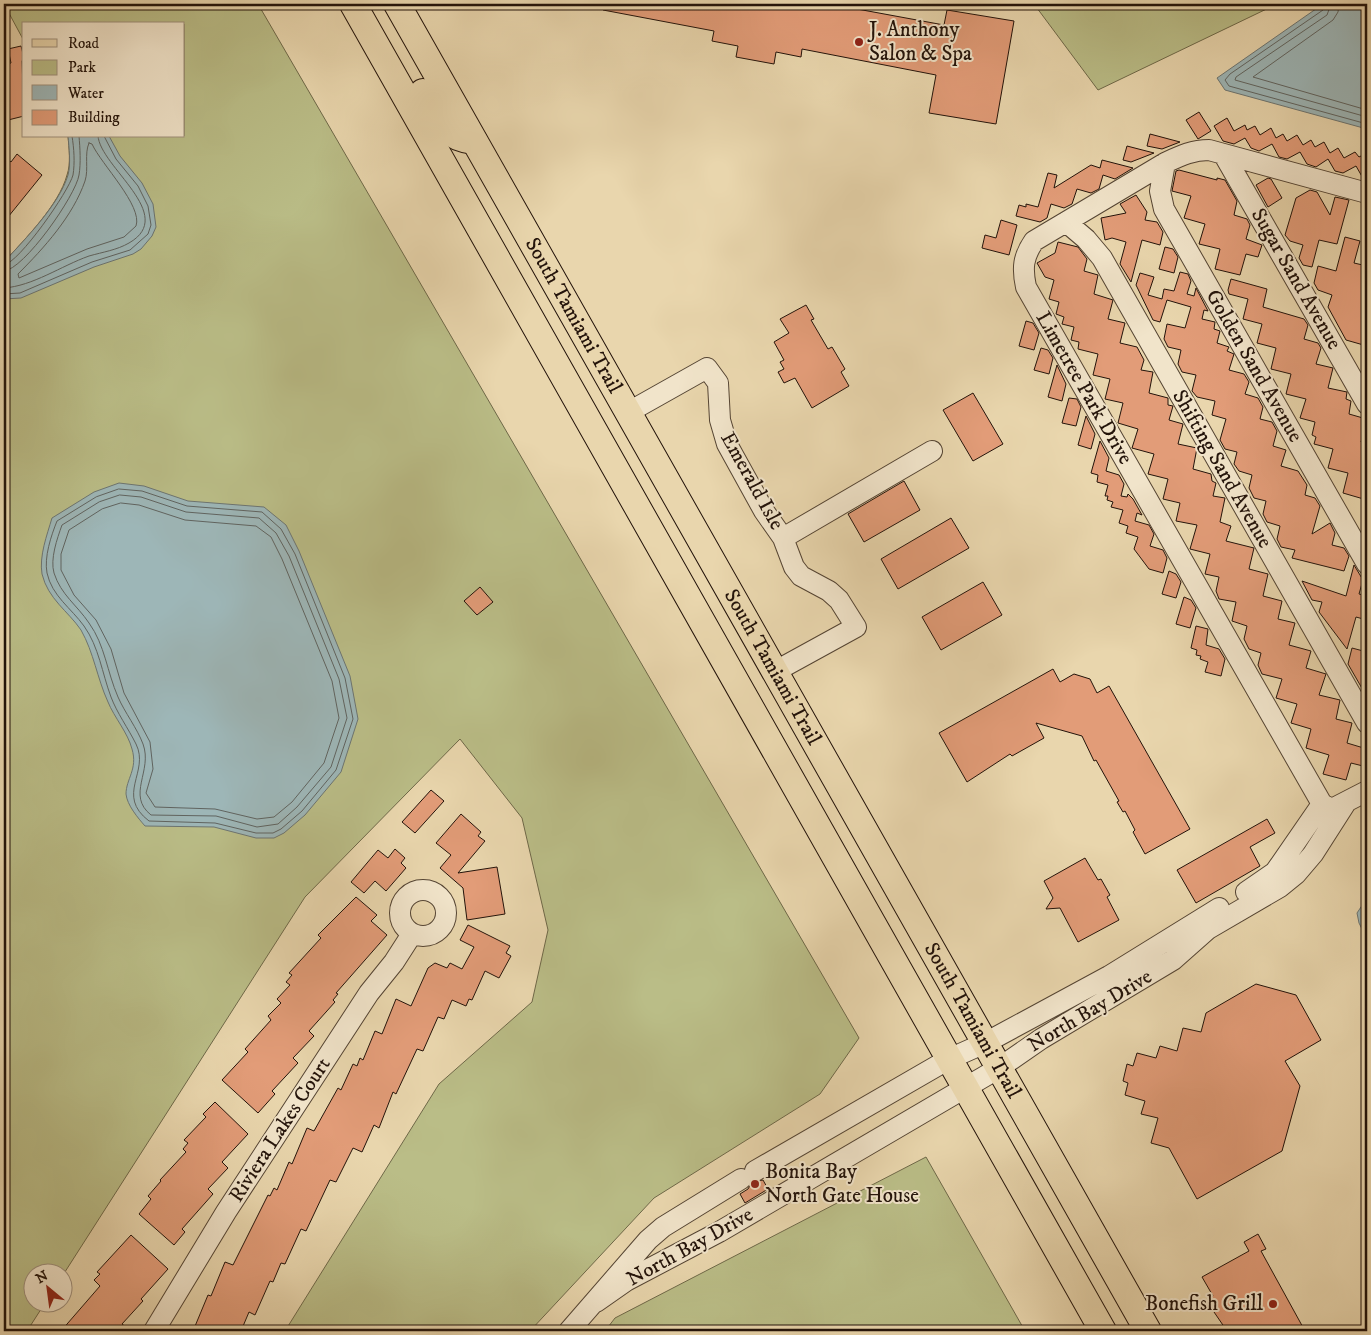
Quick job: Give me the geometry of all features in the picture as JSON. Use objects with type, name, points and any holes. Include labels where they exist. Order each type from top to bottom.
[{"type":"main road","name":"South Tamiami Trail","points":[[353,4],[1103,1331]]},
{"type":"main road","points":[[374,4],[449,134],[458,139],[474,141]]},
{"type":"main road","name":"South Tamiami Trail","points":[[397,4],[1148,1331]]},
{"type":"street","name":"Limetree Park Drive","points":[[1322,804],[1026,287],[1023,270],[1025,254],[1034,241],[1165,163],[1199,150],[1367,193]]},
{"type":"street","name":"Sugar Sand Avenue","points":[[1224,155],[1367,404]]},
{"type":"street","name":"Golden Sand Avenue","points":[[1165,163],[1160,191],[1164,209],[1367,564]]},
{"type":"street","name":"Shifting Sand Avenue","points":[[1066,222],[1086,239],[1102,258],[1367,724]]},
{"type":"street","name":"Emerald Isle","points":[[627,412],[707,368],[718,383],[720,420],[727,444],[764,511],[783,538],[794,567],[801,576],[829,591],[839,600],[856,627],[774,672]]},
{"type":"street","name":"Emerald Isle","points":[[783,538],[932,451]]},
{"type":"street","points":[[1322,804],[1332,809],[1367,791]]},
{"type":"street","name":"North Bay Drive","points":[[570,1331],[634,1255],[653,1236],[748,1175],[949,1059],[985,1043],[1109,976],[1196,921],[1264,882],[1275,872],[1322,804]]},
{"type":"street","name":"North Bay Drive","points":[[596,1302],[626,1281],[719,1232],[966,1088],[999,1068],[1040,1039],[1173,960],[1208,929],[1280,887],[1296,874],[1309,859],[1345,804]]},
{"type":"street","points":[[1293,846],[1309,859]]},
{"type":"street","name":"Riviera Lakes Court","points":[[154,1331],[226,1212],[369,993],[394,962],[412,934]]},
{"type":"green space","points":[[4,4],[258,4],[859,1038],[820,1094],[654,1198],[530,1331],[285,1331],[439,1084],[532,1002],[548,930],[522,818],[460,739],[305,897],[71,1262],[22,1262],[22,1312],[39,1312],[27,1331],[4,1331],[4,262],[31,232],[57,198],[69,166],[68,138],[185,138],[185,22],[22,22],[22,37]]},
{"type":"green space","points":[[1034,4],[1277,4],[1098,90]]},
{"type":"green space","points":[[926,1157],[1025,1331],[605,1331],[615,1318]]},
{"type":"water","points":[[1323,4],[1367,4],[1367,129],[1225,90],[1217,78]]},
{"type":"water","points":[[68,138],[110,138],[120,156],[142,183],[153,204],[156,227],[152,236],[141,249],[133,254],[94,267],[21,298],[4,299],[4,262],[31,232],[57,198],[68,175],[70,156]]},
{"type":"water","points":[[119,483],[144,486],[188,501],[264,507],[286,525],[299,551],[350,676],[358,719],[341,772],[305,815],[284,833],[274,838],[256,838],[214,827],[145,826],[128,803],[126,794],[134,762],[130,743],[108,702],[81,630],[49,591],[41,567],[44,546],[52,518],[94,492]]},
{"type":"water","points":[[1367,898],[1367,939],[1359,923],[1357,913]]},
{"type":"building","points":[[603,4],[830,4],[944,25],[947,10],[1014,21],[996,124],[929,113],[936,75],[802,49],[801,57],[776,52],[774,64],[736,57],[738,46],[712,41],[714,31],[603,10]]},
{"type":"building","points":[[21,46],[22,50],[22,116],[4,121],[4,65],[11,63],[8,49]]},
{"type":"building","points":[[1199,112],[1211,131],[1198,139],[1186,120]]},
{"type":"building","points":[[1227,118],[1234,131],[1245,125],[1247,130],[1255,126],[1260,135],[1271,128],[1276,138],[1283,134],[1287,141],[1297,135],[1303,145],[1311,140],[1315,147],[1324,142],[1330,153],[1338,148],[1344,158],[1355,152],[1359,157],[1367,153],[1367,181],[1364,180],[1356,166],[1343,173],[1335,171],[1328,159],[1316,167],[1307,164],[1300,152],[1287,159],[1279,157],[1272,144],[1259,151],[1251,148],[1245,138],[1234,144],[1223,141],[1214,126]]},
{"type":"building","points":[[1150,134],[1180,142],[1162,149],[1147,146]]},
{"type":"building","points":[[1127,146],[1154,153],[1131,162],[1123,160]]},
{"type":"building","points":[[17,154],[42,175],[4,222],[4,156],[11,162]]},
{"type":"building","points":[[1102,160],[1133,168],[1115,179],[1103,175],[1099,189],[1091,193],[1077,189],[1072,204],[1064,208],[1051,204],[1047,218],[1040,222],[1016,216],[1019,205],[1026,207],[1026,204],[1038,207],[1048,173],[1057,175],[1054,188],[1091,165],[1100,168]]},
{"type":"building","points":[[1179,170],[1217,180],[1217,178],[1225,180],[1237,201],[1234,215],[1247,219],[1250,225],[1246,239],[1262,245],[1258,257],[1246,254],[1240,275],[1215,269],[1220,249],[1199,244],[1205,224],[1184,218],[1191,196],[1172,191],[1176,171]]},
{"type":"building","points":[[1268,178],[1271,179],[1282,198],[1268,207],[1256,185]]},
{"type":"building","points":[[1310,190],[1317,192],[1330,215],[1335,197],[1349,200],[1337,244],[1319,240],[1312,267],[1303,265],[1299,258],[1303,245],[1290,241],[1285,235],[1296,198]]},
{"type":"building","points":[[1136,195],[1147,212],[1145,220],[1157,222],[1163,232],[1160,245],[1142,240],[1131,282],[1120,264],[1126,242],[1112,238],[1105,240],[1101,218],[1126,213],[1120,204]]},
{"type":"building","points":[[1001,220],[1017,225],[1009,255],[982,248],[985,235],[996,238]]},
{"type":"building","points":[[1345,237],[1360,241],[1354,263],[1367,266],[1367,346],[1346,340],[1328,307],[1332,295],[1318,290],[1314,283],[1318,266],[1336,271]]},
{"type":"building","points":[[1058,242],[1078,247],[1087,259],[1084,271],[1098,275],[1094,294],[1113,300],[1108,319],[1125,323],[1120,343],[1137,347],[1144,360],[1141,370],[1153,372],[1149,393],[1168,398],[1168,405],[1173,406],[1169,420],[1183,424],[1178,444],[1197,448],[1193,469],[1211,474],[1212,481],[1216,483],[1213,496],[1225,498],[1220,522],[1231,526],[1226,541],[1254,548],[1249,569],[1268,574],[1263,596],[1282,601],[1278,619],[1295,623],[1289,645],[1311,651],[1306,668],[1326,674],[1319,695],[1340,700],[1336,719],[1352,723],[1347,743],[1367,749],[1367,767],[1351,763],[1346,780],[1323,774],[1329,755],[1306,748],[1311,729],[1291,723],[1297,704],[1276,698],[1282,679],[1262,674],[1258,665],[1261,653],[1249,649],[1244,639],[1247,626],[1232,621],[1236,602],[1219,599],[1216,591],[1219,577],[1205,574],[1210,554],[1190,549],[1197,525],[1176,521],[1180,503],[1163,499],[1168,479],[1148,474],[1154,454],[1132,448],[1138,429],[1118,423],[1123,403],[1105,399],[1110,379],[1093,375],[1098,354],[1078,349],[1079,342],[1071,340],[1074,327],[1062,324],[1064,317],[1056,314],[1059,302],[1049,299],[1054,280],[1045,277],[1037,263],[1055,253]]},
{"type":"building","points":[[1165,247],[1173,249],[1178,257],[1174,273],[1159,269]]},
{"type":"building","points":[[1180,272],[1188,274],[1191,281],[1187,294],[1194,296],[1196,288],[1208,311],[1204,310],[1202,319],[1215,322],[1214,329],[1220,331],[1217,343],[1229,347],[1227,351],[1234,354],[1229,370],[1244,374],[1249,382],[1245,394],[1258,398],[1263,407],[1260,419],[1272,422],[1277,431],[1273,446],[1286,450],[1281,466],[1298,471],[1307,485],[1305,495],[1315,498],[1320,506],[1312,534],[1330,523],[1335,533],[1332,545],[1344,548],[1349,556],[1344,571],[1292,558],[1295,550],[1281,547],[1277,539],[1280,526],[1267,522],[1263,514],[1266,501],[1254,498],[1249,488],[1252,475],[1239,471],[1234,464],[1237,452],[1225,449],[1220,440],[1226,419],[1212,415],[1215,401],[1197,397],[1192,391],[1196,375],[1182,372],[1178,364],[1181,350],[1168,347],[1164,339],[1167,324],[1185,328],[1191,307],[1167,300],[1160,322],[1153,320],[1136,285],[1140,273],[1154,277],[1148,295],[1162,299],[1164,289],[1174,291]]},
{"type":"building","points":[[1231,279],[1267,289],[1263,307],[1304,319],[1308,325],[1304,339],[1318,343],[1321,348],[1316,364],[1333,368],[1328,388],[1347,392],[1346,399],[1351,401],[1349,414],[1363,418],[1366,424],[1361,442],[1367,443],[1367,500],[1343,493],[1348,473],[1328,468],[1333,449],[1314,444],[1316,437],[1312,435],[1315,422],[1300,418],[1306,399],[1286,394],[1291,374],[1271,369],[1276,348],[1257,343],[1262,324],[1243,319],[1248,299],[1229,294],[1228,290]]},
{"type":"building","points":[[806,305],[814,319],[811,320],[828,349],[832,347],[845,369],[841,372],[849,386],[812,408],[795,378],[784,383],[778,372],[784,369],[780,362],[784,360],[774,342],[789,333],[780,319]]},
{"type":"building","points":[[1026,321],[1033,323],[1039,333],[1034,350],[1019,346]]},
{"type":"building","points":[[1041,348],[1048,350],[1053,358],[1049,374],[1034,370]]},
{"type":"building","points":[[1057,365],[1066,384],[1062,401],[1048,397]]},
{"type":"building","points":[[973,393],[1003,444],[973,461],[943,410]]},
{"type":"building","points":[[1069,398],[1077,399],[1081,407],[1076,426],[1062,423]]},
{"type":"building","points":[[1086,416],[1095,434],[1091,449],[1078,445]]},
{"type":"building","points":[[1100,441],[1109,458],[1106,471],[1119,475],[1124,484],[1121,496],[1127,497],[1128,494],[1142,515],[1137,513],[1135,521],[1149,525],[1154,534],[1150,546],[1163,550],[1167,558],[1163,573],[1149,569],[1134,549],[1138,537],[1126,533],[1128,526],[1119,523],[1123,510],[1111,507],[1113,502],[1107,500],[1108,496],[1105,496],[1108,485],[1097,482],[1098,475],[1091,473]]},
{"type":"building","points":[[904,481],[920,510],[864,542],[848,514]]},
{"type":"building","points":[[951,518],[969,548],[898,589],[881,559]]},
{"type":"building","points":[[1354,565],[1363,580],[1359,594],[1367,596],[1367,620],[1356,617],[1347,649],[1319,612],[1322,602],[1312,600],[1302,581],[1346,596]]},
{"type":"building","points":[[1169,571],[1176,574],[1181,582],[1176,598],[1162,594]]},
{"type":"building","points":[[983,582],[1002,615],[941,650],[922,617]]},
{"type":"building","points":[[480,587],[493,602],[477,615],[464,601]]},
{"type":"building","points":[[1184,597],[1191,600],[1196,608],[1190,628],[1176,624]]},
{"type":"building","points":[[1196,626],[1208,629],[1206,645],[1219,649],[1225,659],[1221,676],[1205,672],[1208,662],[1200,659],[1201,656],[1196,655],[1197,650],[1191,648]]},
{"type":"building","points":[[1352,648],[1367,652],[1367,697],[1348,664]]},
{"type":"building","points":[[1053,669],[1060,682],[1074,674],[1090,679],[1097,693],[1109,686],[1190,829],[1145,854],[1133,832],[1135,830],[1125,811],[1123,812],[1117,802],[1119,801],[1096,760],[1094,761],[1082,736],[1036,723],[1044,738],[1012,756],[1010,754],[967,782],[939,733]]},
{"type":"building","points":[[431,790],[444,801],[415,833],[402,822]]},
{"type":"building","points":[[461,814],[481,832],[478,836],[485,841],[458,873],[497,867],[505,914],[467,920],[463,888],[440,868],[451,855],[436,843]]},
{"type":"building","points":[[1267,819],[1275,833],[1250,847],[1260,866],[1196,903],[1177,870]]},
{"type":"building","points":[[395,849],[405,858],[401,863],[406,868],[386,891],[375,881],[364,893],[351,882],[378,850],[388,858]]},
{"type":"building","points":[[1085,858],[1098,880],[1101,879],[1110,895],[1107,897],[1119,920],[1078,942],[1060,908],[1046,909],[1053,898],[1044,881]]},
{"type":"building","points":[[356,897],[377,915],[371,921],[387,935],[336,993],[338,994],[333,1000],[335,1002],[309,1031],[314,1036],[293,1058],[298,1063],[272,1091],[275,1094],[258,1113],[222,1080],[248,1052],[245,1049],[271,1020],[268,1016],[281,1003],[277,999],[290,985],[286,982],[292,975],[289,973],[321,938],[318,935]]},
{"type":"building","points":[[468,925],[510,946],[506,953],[511,956],[499,978],[485,971],[472,1000],[469,999],[466,1006],[452,1000],[444,1019],[438,1017],[423,1051],[417,1049],[396,1094],[393,1092],[379,1128],[374,1125],[362,1152],[353,1148],[336,1182],[330,1180],[306,1231],[301,1229],[285,1264],[281,1263],[273,1282],[270,1281],[255,1315],[249,1312],[241,1331],[193,1331],[208,1295],[211,1296],[225,1262],[233,1265],[268,1195],[270,1196],[274,1188],[277,1190],[289,1162],[292,1164],[307,1128],[314,1131],[338,1088],[341,1090],[353,1064],[357,1066],[360,1058],[363,1060],[375,1031],[382,1034],[396,999],[411,1006],[428,968],[435,963],[447,968],[450,963],[462,969],[474,947],[460,940]]},
{"type":"building","points":[[1256,984],[1296,995],[1321,1040],[1285,1061],[1300,1086],[1282,1151],[1197,1199],[1169,1148],[1151,1143],[1158,1118],[1141,1114],[1145,1101],[1125,1095],[1128,1083],[1123,1081],[1127,1064],[1133,1066],[1137,1053],[1156,1058],[1160,1046],[1177,1051],[1183,1028],[1201,1032],[1206,1013]]},
{"type":"building","points":[[215,1102],[248,1134],[222,1162],[228,1168],[208,1189],[213,1194],[182,1229],[185,1232],[174,1245],[139,1214],[151,1199],[148,1196],[160,1180],[186,1152],[183,1149],[188,1143],[184,1140],[206,1117],[203,1114]]},
{"type":"building","points":[[763,1180],[768,1189],[745,1203],[740,1194],[748,1189],[752,1182]]},
{"type":"building","points":[[1258,1234],[1266,1249],[1261,1251],[1305,1331],[1227,1331],[1214,1312],[1216,1311],[1209,1298],[1213,1296],[1202,1277],[1249,1251],[1244,1242]]},
{"type":"building","points":[[131,1235],[168,1269],[122,1324],[131,1331],[61,1331],[100,1286],[94,1280],[100,1274],[97,1272]]},
{"type":"place","name":"J. Anthony Salon & Spa","points":[[859,42]]},
{"type":"place","name":"Bonita Bay North Gate House","points":[[755,1184]]},
{"type":"place","name":"Bonefish Grill","points":[[1273,1304]]}]
